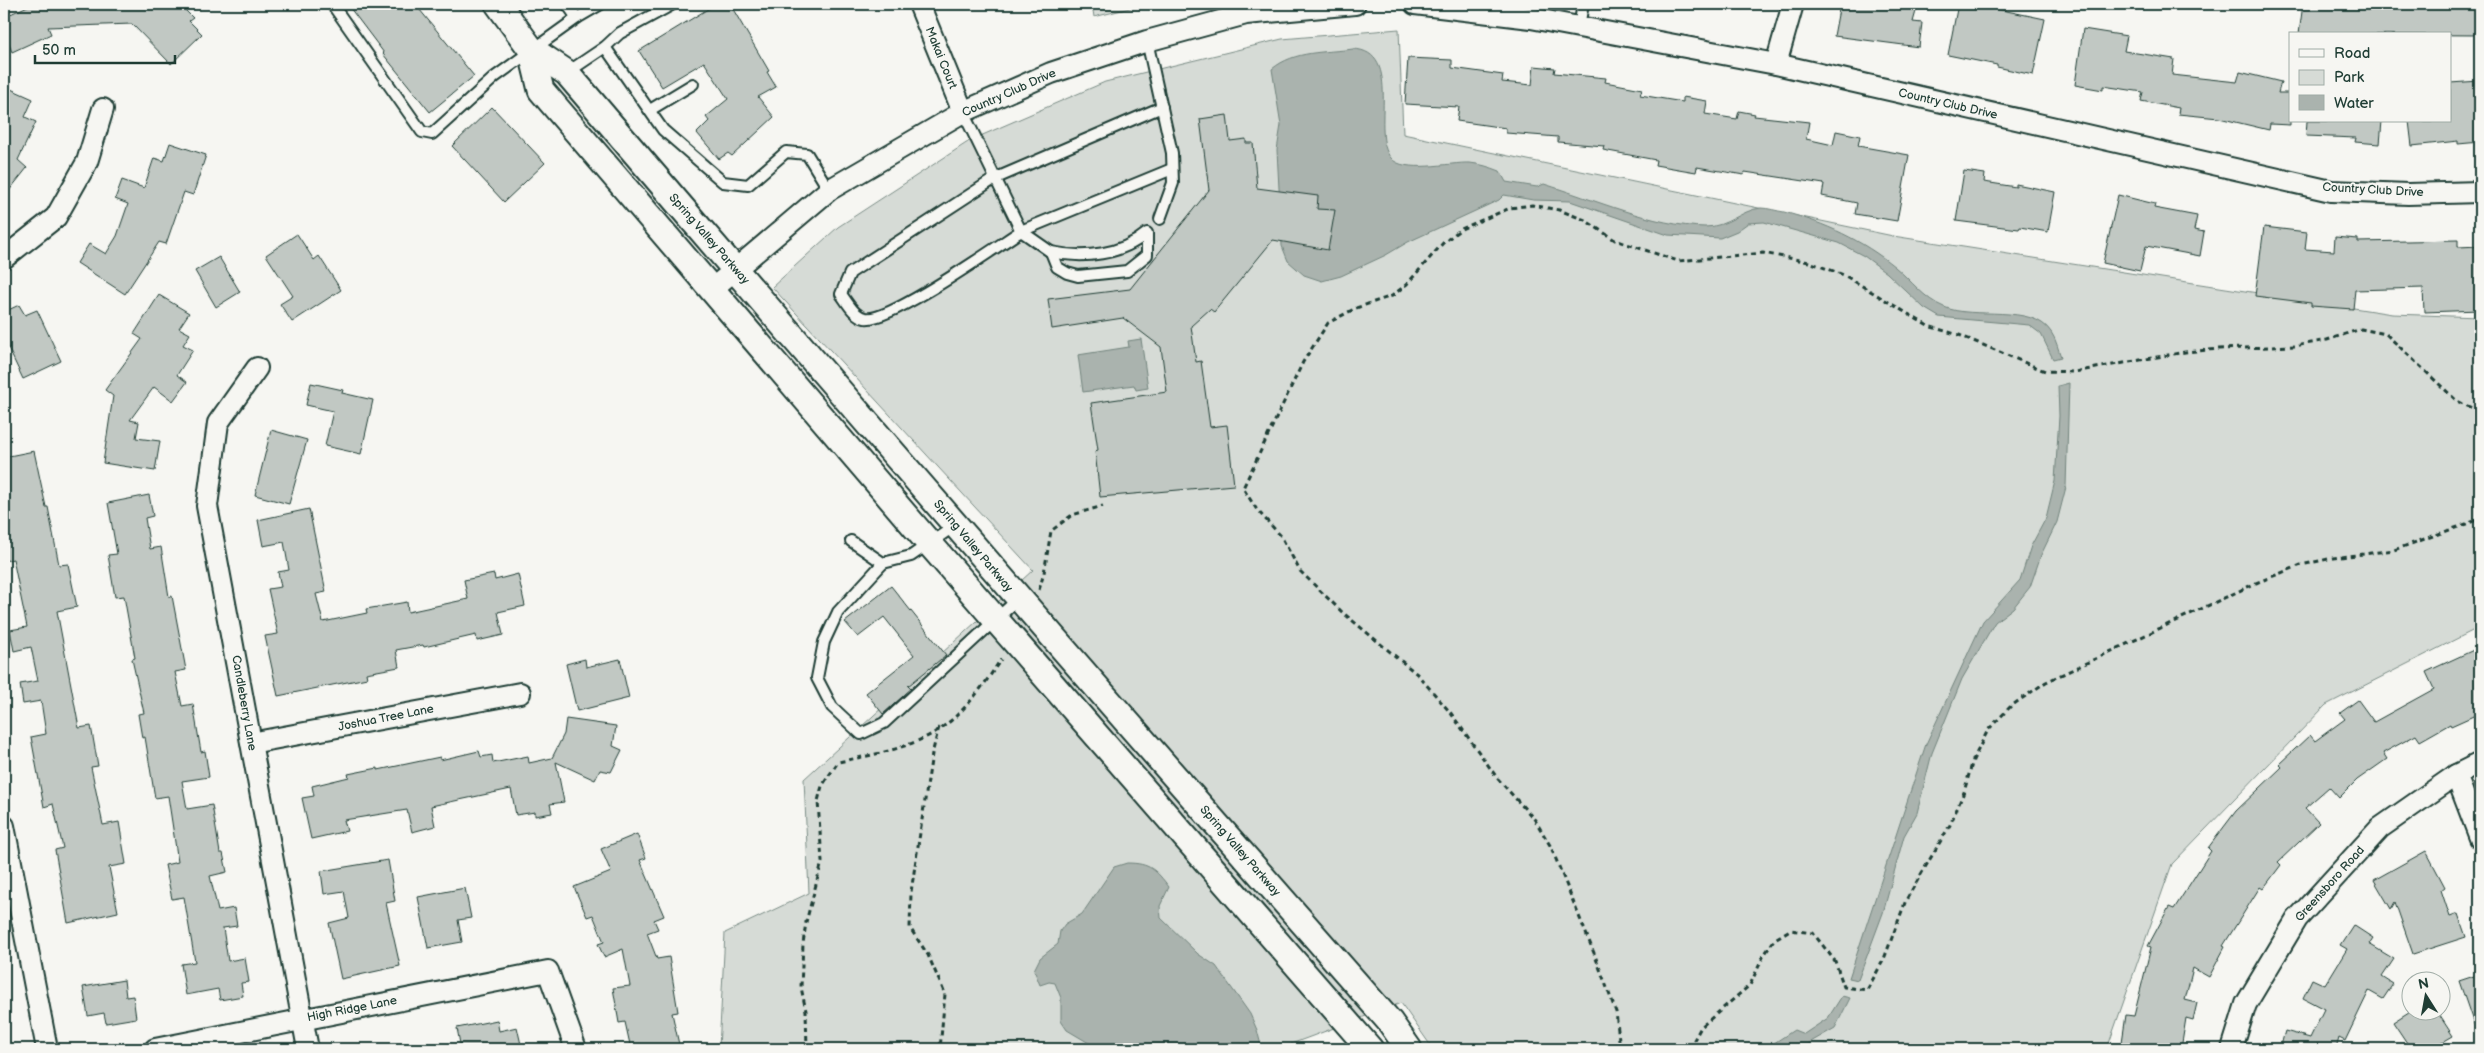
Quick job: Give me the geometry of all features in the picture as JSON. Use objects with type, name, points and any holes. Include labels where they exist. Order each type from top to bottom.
[{"type":"street","name":"Spring Valley Parkway","points":[[498,4],[531,49],[567,73],[734,270],[957,524],[1023,605],[1383,1014],[1409,1049]]},
{"type":"street","name":"Makai Court","points":[[919,4],[963,112]]},
{"type":"street","name":"Country Club Drive","points":[[711,290],[829,190],[963,112],[1051,73],[1147,41],[1246,14],[1355,4]]},
{"type":"street","name":"Country Club Drive","points":[[1415,4],[1531,18],[1776,64],[2331,191],[2408,194],[2480,192]]},
{"type":"street","points":[[1776,64],[1793,4]]},
{"type":"street","name":"Spring Valley Parkway","points":[[531,49],[541,90],[929,543],[1014,638],[1370,1049]]},
{"type":"street","points":[[4,258],[56,217],[88,162],[103,109]]},
{"type":"street","name":"Candleberry Lane","points":[[257,368],[218,423],[207,506],[308,1049]]},
{"type":"street","name":"Joshua Tree Lane","points":[[251,744],[520,693]]},
{"type":"street","name":"Greensboro Road","points":[[2232,1049],[2246,1004],[2297,919],[2380,828],[2456,774],[2480,763]]},
{"type":"street","points":[[2456,774],[2480,838]]},
{"type":"street","points":[[4,826],[47,1049]]},
{"type":"street","name":"High Ridge Lane","points":[[156,1049],[548,971],[576,1049]]},
{"type":"lane","points":[[332,4],[422,132],[432,134],[531,49],[601,4]]},
{"type":"lane","points":[[568,4],[577,18]]},
{"type":"lane","points":[[567,73],[605,47],[620,33],[673,4]]},
{"type":"lane","points":[[1579,27],[1583,4]]},
{"type":"lane","points":[[1147,41],[1172,153],[1173,183],[1160,219]]},
{"type":"lane","points":[[605,47],[663,130],[723,182],[748,185],[786,152],[807,154],[829,190]]},
{"type":"lane","points":[[650,110],[693,84]]},
{"type":"lane","points":[[1162,108],[994,179],[850,273],[841,294],[858,315],[866,318],[876,317],[913,300],[1021,231],[1172,170]]},
{"type":"lane","points":[[963,112],[1021,231],[1051,252],[1066,255],[1086,255],[1114,251],[1134,244],[1147,233],[1147,255],[1127,271],[1090,276],[1067,273],[1057,267],[1051,252]]},
{"type":"lane","points":[[957,524],[911,556],[883,562],[838,612],[824,642],[817,678],[832,707],[861,734],[884,723],[997,619],[1023,605]]},
{"type":"lane","points":[[852,541],[883,562]]},
{"type":"path","points":[[1620,1049],[1616,1012],[1550,846],[1535,820],[1498,779],[1450,712],[1417,674],[1342,612],[1300,571],[1281,536],[1257,510],[1243,488],[1303,362],[1328,323],[1356,308],[1392,296],[1407,284],[1443,244],[1461,229],[1510,208],[1532,205],[1559,210],[1585,220],[1615,240],[1678,261],[1763,253],[1809,262],[1844,275],[1928,326],[1959,335],[2045,371],[2074,372],[2185,352],[2295,346],[2327,340],[2361,329],[2386,334],[2457,401],[2480,412]]},
{"type":"path","points":[[1023,605],[1035,601],[1044,573],[1051,531],[1072,515],[1103,506]]},
{"type":"path","points":[[1689,1049],[1701,1027],[1750,985],[1764,955],[1776,939],[1790,930],[1813,933],[1835,961],[1844,987],[1867,990],[1884,959],[1906,900],[1950,825],[1964,792],[1974,760],[1988,730],[2011,706],[2046,682],[2256,583],[2301,566],[2333,558],[2394,550],[2480,519]]},
{"type":"path","points":[[807,1049],[806,1010],[801,987],[803,944],[806,922],[822,862],[818,801],[822,786],[838,762],[894,750],[926,738],[954,717],[985,684],[1014,638]]},
{"type":"path","points":[[940,727],[932,754],[910,892],[910,928],[928,956],[945,994],[940,1049]]},
{"type":"green space","points":[[1092,4],[1146,4],[1094,17]]},
{"type":"green space","points":[[1399,29],[1403,134],[1893,236],[2392,314],[2480,317],[2480,627],[2326,705],[2172,864],[2107,1049],[1433,1049],[1401,1003],[1291,1044],[1287,1049],[719,1049],[725,933],[809,893],[804,779],[1033,570],[772,287],[838,227],[971,140],[1105,82],[1282,39]]},
{"type":"water","points":[[1353,49],[1369,53],[1378,64],[1382,78],[1385,147],[1391,158],[1397,163],[1416,166],[1462,163],[1481,165],[1500,171],[1506,182],[1537,187],[1544,184],[1624,211],[1665,222],[1685,225],[1713,226],[1728,222],[1754,209],[1761,208],[1799,216],[1828,227],[1870,249],[1895,267],[1937,304],[1956,311],[2016,315],[2042,323],[2053,335],[2061,357],[2053,359],[2041,334],[2029,325],[1939,317],[1924,308],[1887,273],[1864,256],[1839,243],[1764,222],[1748,223],[1737,231],[1720,238],[1668,235],[1570,201],[1533,200],[1504,195],[1499,200],[1408,242],[1386,255],[1341,276],[1322,281],[1304,275],[1288,261],[1282,246],[1277,150],[1281,125],[1272,69],[1290,58],[1300,55]]},
{"type":"water","points":[[1141,339],[1148,388],[1136,390],[1134,385],[1083,392],[1078,355],[1129,347],[1128,341]]},
{"type":"water","points":[[2069,383],[2066,487],[2057,522],[2041,555],[2030,587],[2013,608],[1995,622],[1962,679],[1932,753],[1917,813],[1904,836],[1883,913],[1858,980],[1849,978],[1926,744],[1983,621],[2020,580],[2031,546],[2046,518],[2055,481],[2059,416],[2058,386]]},
{"type":"water","points":[[1127,863],[1147,866],[1160,876],[1169,887],[1160,906],[1161,918],[1198,954],[1216,966],[1250,1014],[1262,1049],[1099,1049],[1067,1030],[1061,1021],[1061,998],[1055,983],[1049,982],[1040,985],[1034,970],[1040,958],[1058,944],[1060,931],[1065,924],[1082,914],[1114,867]]},
{"type":"water","points":[[1842,996],[1850,998],[1835,1028],[1809,1043],[1811,1049],[1765,1049],[1794,1030],[1804,1034],[1828,1018]]},
{"type":"building","points":[[32,4],[179,4],[193,18],[189,21],[202,34],[171,64],[132,24],[48,27],[51,34],[12,52],[4,32],[4,17]]},
{"type":"building","points":[[347,4],[415,4],[474,76],[430,112],[383,54]]},
{"type":"building","points":[[716,4],[730,4],[769,71],[767,72],[776,87],[758,97],[774,117],[732,156],[728,153],[719,159],[697,133],[709,121],[706,117],[728,99],[704,62],[662,87],[639,51]]},
{"type":"building","points":[[1840,4],[1918,4],[1913,22],[1922,23],[1919,47],[1834,36]]},
{"type":"building","points":[[1958,4],[1998,4],[1997,9],[2045,19],[2033,75],[1948,55]]},
{"type":"building","points":[[2303,4],[2480,4],[2480,35],[2452,35],[2452,32],[2299,32]]},
{"type":"building","points":[[2083,29],[2127,36],[2124,51],[2174,59],[2172,75],[2237,82],[2240,72],[2281,82],[2278,93],[2289,93],[2290,125],[2270,124],[2269,130],[2219,118],[2178,114],[2179,108],[2141,101],[2143,92],[2103,86],[2103,90],[2075,85]]},
{"type":"building","points":[[1408,58],[1452,60],[1452,68],[1503,75],[1502,82],[1532,85],[1534,66],[1555,68],[1554,73],[1606,78],[1605,82],[1642,89],[1640,95],[1683,102],[1683,97],[1707,101],[1705,114],[1737,119],[1739,111],[1755,114],[1754,116],[1809,122],[1806,139],[1833,145],[1836,131],[1860,136],[1858,146],[1909,155],[1897,221],[1855,214],[1857,203],[1822,196],[1824,184],[1745,172],[1744,175],[1697,167],[1696,172],[1655,165],[1656,160],[1603,150],[1604,146],[1558,142],[1558,137],[1506,133],[1506,128],[1457,121],[1459,107],[1405,104]]},
{"type":"building","points":[[2480,81],[2480,142],[2458,144],[2458,141],[2412,146],[2409,122],[2452,122],[2452,83]]},
{"type":"building","points":[[4,86],[33,99],[25,117],[36,122],[18,160],[27,168],[4,197]]},
{"type":"building","points":[[492,107],[545,163],[504,202],[452,146]]},
{"type":"building","points":[[1227,115],[1230,141],[1246,139],[1246,143],[1253,143],[1257,188],[1318,196],[1317,209],[1335,210],[1328,250],[1273,240],[1214,312],[1210,309],[1191,326],[1196,362],[1201,361],[1210,427],[1227,425],[1234,485],[1100,497],[1095,451],[1098,450],[1091,403],[1167,392],[1161,347],[1123,318],[1052,329],[1048,299],[1130,289],[1209,190],[1200,119]]},
{"type":"building","points":[[2307,122],[2382,122],[2380,144],[2355,142],[2356,138],[2306,136]]},
{"type":"building","points":[[170,143],[206,155],[193,195],[184,192],[166,244],[159,242],[125,294],[77,263],[89,244],[106,254],[117,236],[128,204],[115,199],[122,180],[144,188],[154,158],[164,161]]},
{"type":"building","points":[[1964,171],[1985,174],[1984,182],[2016,187],[2016,184],[2055,192],[2048,232],[2020,227],[2019,229],[1956,221]]},
{"type":"building","points":[[2118,195],[2155,204],[2154,208],[2197,216],[2194,230],[2204,232],[2200,256],[2146,246],[2140,271],[2103,263]]},
{"type":"building","points":[[2264,227],[2307,232],[2305,249],[2334,251],[2335,237],[2358,239],[2358,242],[2458,240],[2458,247],[2480,246],[2480,310],[2424,312],[2423,288],[2355,290],[2353,309],[2311,306],[2311,303],[2255,296]]},
{"type":"building","points":[[297,234],[314,260],[319,256],[341,290],[292,322],[280,304],[293,296],[266,255]]},
{"type":"building","points":[[219,257],[240,292],[216,307],[195,271]]},
{"type":"building","points":[[159,295],[189,313],[179,328],[190,334],[183,345],[193,350],[177,375],[187,382],[173,401],[154,387],[130,420],[139,422],[136,438],[160,441],[155,471],[103,463],[113,396],[105,390],[142,339],[134,334]]},
{"type":"building","points":[[19,305],[25,315],[37,310],[61,361],[23,379],[4,339],[4,312]]},
{"type":"building","points":[[311,383],[343,390],[342,393],[373,400],[361,454],[325,446],[333,411],[306,405]]},
{"type":"building","points":[[271,430],[307,440],[289,504],[255,495]]},
{"type":"building","points":[[34,451],[46,507],[48,507],[59,565],[68,564],[77,607],[57,611],[79,728],[91,726],[98,766],[91,767],[103,825],[119,822],[126,864],[109,867],[118,912],[68,923],[55,850],[63,848],[53,804],[44,807],[31,737],[46,734],[41,701],[23,704],[20,684],[38,681],[31,647],[14,651],[10,630],[27,627],[13,559],[4,561],[4,457]]},
{"type":"building","points":[[149,495],[153,516],[145,518],[150,549],[161,547],[169,597],[172,596],[186,670],[175,672],[182,706],[193,704],[201,752],[205,751],[209,777],[182,781],[187,809],[212,805],[220,853],[223,853],[227,872],[210,876],[218,911],[234,908],[237,926],[223,928],[228,961],[245,958],[249,982],[241,983],[243,996],[220,1000],[218,989],[186,995],[181,964],[195,962],[184,897],[172,899],[165,865],[178,862],[168,796],[155,798],[145,737],[142,738],[138,714],[144,713],[132,659],[135,658],[124,596],[115,597],[108,555],[117,554],[108,503]]},
{"type":"building","points":[[309,509],[326,592],[316,594],[323,622],[367,613],[366,609],[407,602],[408,612],[468,599],[464,580],[494,574],[495,580],[518,574],[525,606],[498,612],[503,635],[477,641],[476,635],[424,647],[423,645],[396,650],[399,667],[366,673],[367,678],[278,696],[265,636],[278,634],[268,589],[281,587],[278,572],[289,570],[284,542],[263,546],[258,520]]},
{"type":"building","points":[[891,586],[946,655],[908,686],[911,689],[883,714],[866,693],[914,655],[884,617],[858,637],[845,622]]},
{"type":"building","points":[[2480,647],[2480,713],[2451,726],[2450,724],[2420,741],[2416,735],[2383,753],[2387,759],[2357,780],[2339,798],[2329,787],[2305,808],[2319,823],[2278,862],[2281,865],[2263,889],[2260,887],[2223,946],[2225,947],[2209,977],[2193,968],[2185,1000],[2197,1003],[2193,1020],[2186,1018],[2181,1049],[2121,1049],[2126,1015],[2134,1016],[2151,947],[2148,946],[2169,907],[2174,909],[2211,851],[2208,848],[2236,811],[2282,767],[2279,764],[2310,735],[2315,741],[2345,719],[2340,713],[2358,700],[2374,722],[2434,689],[2426,672]]},
{"type":"building","points":[[585,659],[586,667],[620,659],[629,698],[577,711],[566,664]]},
{"type":"building","points":[[566,719],[616,726],[613,746],[622,750],[611,772],[600,770],[595,780],[556,762],[564,802],[550,804],[552,813],[535,816],[535,812],[516,815],[511,789],[431,806],[435,826],[412,832],[407,810],[344,820],[347,831],[311,839],[302,798],[314,796],[312,786],[349,777],[348,774],[378,768],[378,770],[440,757],[440,760],[479,751],[481,757],[492,755],[493,763],[528,756],[529,763],[552,758],[564,734]]},
{"type":"building","points":[[637,834],[646,858],[640,860],[664,916],[654,920],[658,929],[647,933],[657,959],[669,957],[678,1012],[672,1013],[680,1049],[631,1049],[625,1022],[619,1023],[613,988],[630,986],[623,949],[604,957],[598,944],[604,942],[593,915],[587,917],[574,887],[611,872],[601,849]]},
{"type":"building","points":[[2426,851],[2445,887],[2441,890],[2450,917],[2458,914],[2466,937],[2413,954],[2395,902],[2391,909],[2374,880]]},
{"type":"building","points":[[388,860],[395,901],[386,903],[400,966],[341,979],[329,923],[349,918],[344,891],[324,894],[321,871]]},
{"type":"building","points":[[465,888],[471,918],[458,920],[462,942],[428,948],[418,897]]},
{"type":"building","points":[[2353,925],[2373,938],[2369,944],[2394,959],[2382,977],[2393,984],[2383,999],[2369,991],[2345,1041],[2339,1038],[2336,1049],[2280,1049],[2285,1031],[2310,1038],[2324,1009],[2303,998],[2312,979],[2325,985],[2347,949],[2340,945]]},
{"type":"building","points":[[2480,974],[2480,1035],[2478,1036],[2459,981]]},
{"type":"building","points":[[124,980],[126,997],[133,996],[136,1018],[106,1023],[104,1013],[88,1016],[83,987]]},
{"type":"building","points":[[2402,1016],[2402,1020],[2443,1020],[2453,1036],[2441,1043],[2444,1049],[2411,1049],[2393,1022]]},
{"type":"building","points":[[497,1020],[499,1031],[517,1027],[522,1049],[488,1049],[487,1046],[461,1049],[457,1028]]}]
